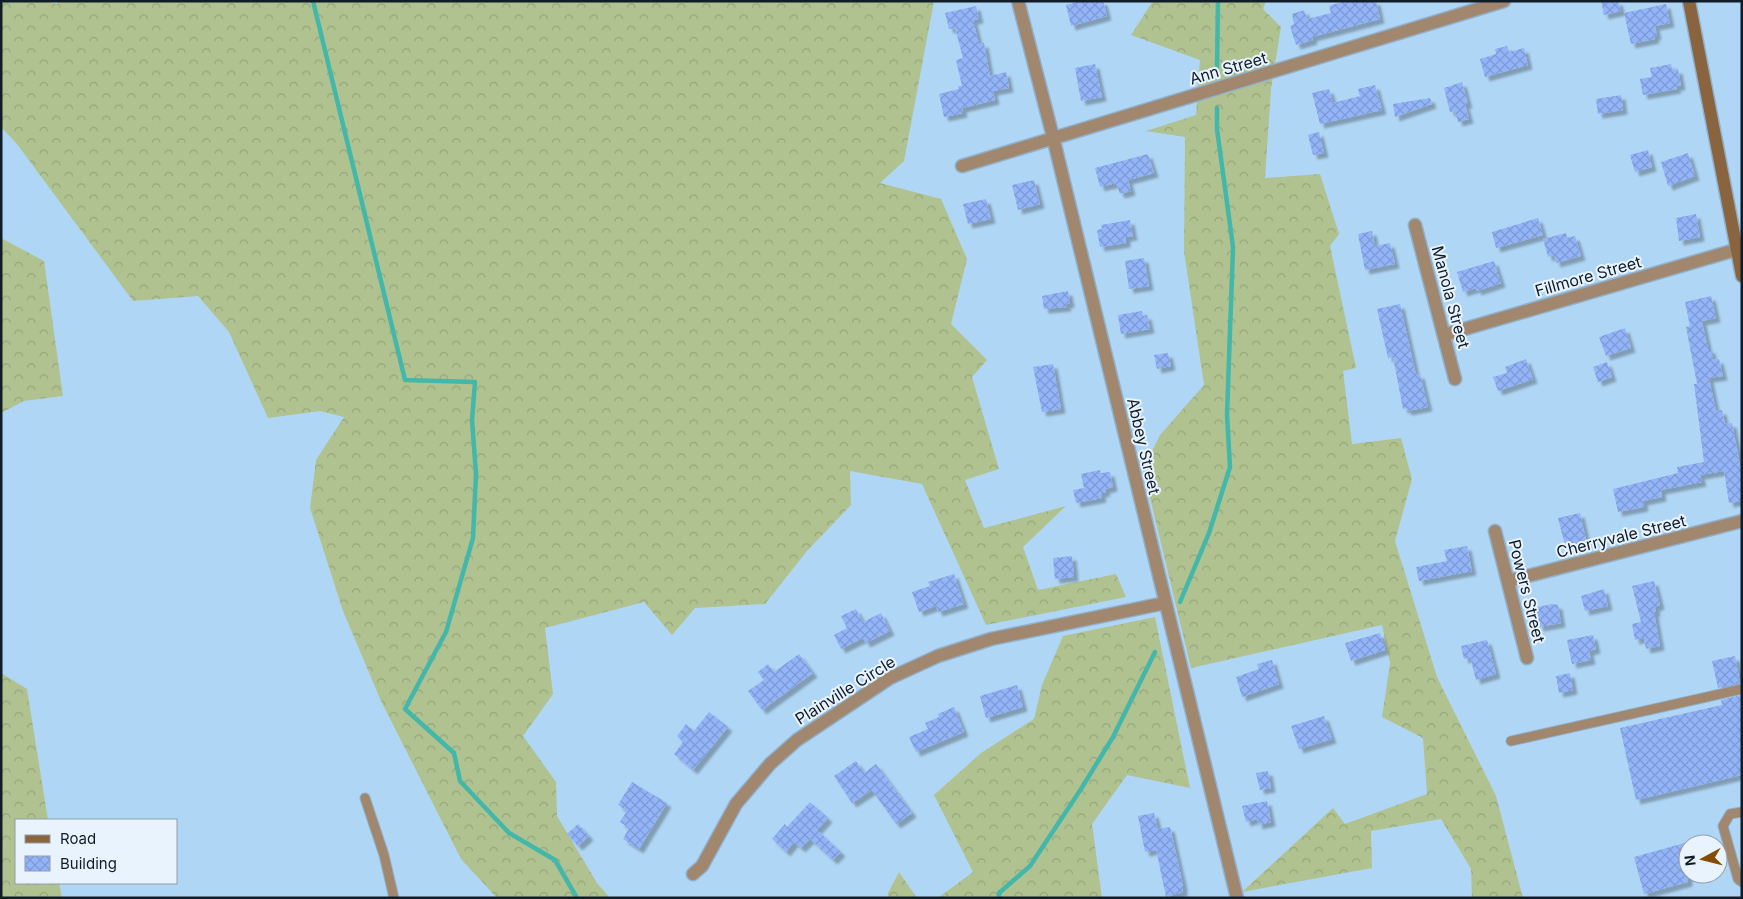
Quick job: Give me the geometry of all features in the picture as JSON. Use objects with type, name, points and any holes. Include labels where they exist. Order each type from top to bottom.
[{"type":"main road","points":[[1689,1],[1739,248],[1742,276]]},
{"type":"street","name":"Abbey Street","points":[[1018,1],[1053,137],[1164,603],[1237,898]]},
{"type":"street","name":"Ann Street","points":[[962,166],[1504,1]]},
{"type":"street","name":"Manola Street","points":[[1415,224],[1455,379]]},
{"type":"street","name":"Fillmore Street","points":[[1444,335],[1739,248]]},
{"type":"street","name":"Cherryvale Street","points":[[1508,582],[1742,521]]},
{"type":"street","name":"Powers Street","points":[[1495,531],[1527,658]]},
{"type":"street","name":"Plainville Circle","points":[[693,874],[702,866],[736,804],[770,764],[796,740],[890,678],[938,656],[982,642],[1164,603]]},
{"type":"lane","points":[[1511,742],[1742,689]]},
{"type":"lane","points":[[365,798],[384,856],[394,898]]},
{"type":"lane","points":[[1742,812],[1730,814],[1724,826],[1738,879],[1742,882]]},
{"type":"green space","points":[[1,1],[44,1],[57,4],[59,1],[934,1],[904,161],[880,183],[941,199],[967,259],[951,324],[987,360],[972,377],[999,469],[965,480],[984,528],[1066,506],[1023,547],[1038,590],[1116,574],[1126,597],[986,625],[922,484],[850,471],[851,505],[807,551],[765,604],[695,608],[672,635],[644,602],[545,628],[553,694],[523,736],[556,782],[557,816],[597,883],[610,898],[497,898],[461,859],[381,701],[343,611],[310,508],[316,460],[344,417],[320,411],[268,418],[229,332],[198,296],[133,301],[17,144],[1,127]]},
{"type":"green space","points":[[1153,1],[1266,1],[1263,9],[1281,27],[1271,89],[1265,178],[1320,174],[1339,234],[1330,246],[1356,368],[1343,371],[1352,444],[1401,438],[1412,479],[1395,541],[1437,677],[1496,796],[1523,898],[1472,898],[1471,869],[1441,819],[1371,831],[1372,868],[1242,892],[1333,808],[1345,824],[1427,794],[1423,738],[1382,717],[1390,663],[1382,625],[1191,668],[1143,469],[1160,435],[1204,385],[1184,251],[1185,137],[1146,131],[1196,115],[1200,60],[1131,35]]},
{"type":"green space","points":[[1,238],[44,261],[63,396],[24,401],[1,413]]},
{"type":"green space","points":[[1155,617],[1190,788],[1127,775],[1092,824],[1102,898],[938,898],[973,872],[934,795],[981,753],[1034,719],[1042,685],[1063,636]]},
{"type":"green space","points":[[1,673],[27,689],[48,819],[15,819],[15,884],[59,884],[62,898],[1,898]]},
{"type":"green space","points":[[899,872],[917,898],[888,898],[888,893]]},
{"type":"building","points":[[1080,1],[1103,1],[1107,16],[1071,26],[1066,5]]},
{"type":"building","points":[[1345,1],[1376,1],[1380,19],[1312,37],[1313,40],[1296,45],[1290,26],[1294,24],[1292,14],[1304,10],[1307,19],[1331,13],[1329,6]]},
{"type":"building","points":[[1601,1],[1618,1],[1621,11],[1604,15]]},
{"type":"building","points":[[1666,4],[1670,23],[1655,26],[1657,35],[1654,36],[1655,39],[1631,44],[1624,13]]},
{"type":"building","points":[[976,6],[979,19],[973,20],[979,44],[984,43],[990,76],[1006,72],[1009,88],[993,91],[995,100],[962,108],[963,113],[944,117],[939,94],[959,89],[958,86],[962,86],[956,60],[963,58],[955,28],[949,29],[945,13]]},
{"type":"building","points":[[1507,46],[1509,52],[1524,48],[1528,65],[1485,77],[1480,59],[1496,54],[1495,49]]},
{"type":"building","points":[[1095,64],[1102,97],[1081,101],[1075,68]]},
{"type":"building","points":[[1671,64],[1672,70],[1678,69],[1681,86],[1676,86],[1677,89],[1643,95],[1640,79],[1652,77],[1650,68]]},
{"type":"building","points":[[1462,82],[1468,104],[1465,104],[1469,119],[1458,122],[1455,111],[1450,112],[1444,88]]},
{"type":"building","points":[[1375,85],[1382,110],[1320,124],[1312,93],[1329,89],[1333,103],[1360,96],[1358,89]]},
{"type":"building","points":[[1621,95],[1623,110],[1598,114],[1596,99]]},
{"type":"building","points":[[1430,98],[1432,104],[1395,117],[1393,104]]},
{"type":"building","points":[[1319,132],[1324,153],[1313,155],[1308,135]]},
{"type":"building","points":[[1648,150],[1652,167],[1635,172],[1630,155]]},
{"type":"building","points":[[1688,153],[1695,176],[1668,186],[1661,162]]},
{"type":"building","points":[[1148,154],[1154,173],[1128,180],[1131,191],[1120,194],[1116,183],[1100,187],[1095,168]]},
{"type":"building","points":[[1034,180],[1040,204],[1018,210],[1012,185]]},
{"type":"building","points":[[986,199],[991,219],[968,224],[963,204]]},
{"type":"building","points":[[1696,214],[1700,237],[1679,241],[1676,218]]},
{"type":"building","points":[[1538,218],[1543,235],[1496,248],[1492,232]]},
{"type":"building","points":[[1130,220],[1133,236],[1126,237],[1126,243],[1100,247],[1097,230],[1102,229],[1101,225]]},
{"type":"building","points":[[1372,231],[1375,246],[1390,243],[1395,264],[1365,270],[1358,234]]},
{"type":"building","points":[[1566,233],[1567,238],[1575,236],[1581,256],[1556,263],[1554,255],[1548,257],[1543,239]]},
{"type":"building","points":[[1144,258],[1149,286],[1129,289],[1125,261]]},
{"type":"building","points":[[1494,261],[1501,283],[1477,291],[1476,288],[1463,292],[1457,272]]},
{"type":"building","points":[[1068,291],[1070,303],[1066,304],[1067,307],[1044,309],[1042,296]]},
{"type":"building","points":[[1711,296],[1716,318],[1702,321],[1708,349],[1711,349],[1713,360],[1719,359],[1723,376],[1709,378],[1716,411],[1722,410],[1725,424],[1732,423],[1742,476],[1742,501],[1729,503],[1724,471],[1700,475],[1702,482],[1661,490],[1662,497],[1643,501],[1644,507],[1618,512],[1613,489],[1678,473],[1677,467],[1704,462],[1694,384],[1697,384],[1686,327],[1690,326],[1685,302]]},
{"type":"building","points":[[1400,304],[1416,375],[1420,374],[1428,407],[1407,411],[1406,408],[1403,409],[1393,357],[1388,358],[1377,309]]},
{"type":"building","points":[[1142,311],[1143,316],[1147,315],[1150,329],[1121,334],[1118,315]]},
{"type":"building","points":[[1625,328],[1631,348],[1606,356],[1599,337]]},
{"type":"building","points":[[1168,353],[1171,366],[1157,369],[1154,355]]},
{"type":"building","points":[[1526,359],[1533,379],[1498,391],[1493,377],[1507,373],[1505,367]]},
{"type":"building","points":[[1607,362],[1612,377],[1598,382],[1593,367]]},
{"type":"building","points":[[1053,364],[1061,409],[1042,412],[1033,367]]},
{"type":"building","points":[[1100,470],[1101,473],[1110,472],[1113,487],[1105,489],[1106,492],[1101,493],[1102,498],[1076,503],[1073,490],[1084,488],[1081,474]]},
{"type":"building","points":[[1580,513],[1587,544],[1566,549],[1558,518]]},
{"type":"building","points":[[1467,546],[1472,571],[1419,581],[1416,567],[1447,561],[1444,550]]},
{"type":"building","points":[[1072,556],[1074,577],[1055,579],[1053,558]]},
{"type":"building","points":[[954,574],[964,604],[938,612],[936,606],[919,612],[912,592],[930,586],[928,582]]},
{"type":"building","points":[[1654,581],[1660,605],[1655,607],[1656,612],[1654,612],[1660,646],[1646,649],[1644,638],[1635,640],[1632,624],[1641,622],[1632,586]]},
{"type":"building","points":[[1604,589],[1608,606],[1585,611],[1581,596]]},
{"type":"building","points":[[1552,604],[1558,605],[1561,623],[1539,627],[1536,612],[1538,612],[1538,607]]},
{"type":"building","points":[[856,609],[863,622],[881,613],[890,631],[866,643],[863,638],[841,649],[834,635],[847,628],[841,616]]},
{"type":"building","points":[[1380,633],[1385,650],[1351,661],[1345,643]]},
{"type":"building","points":[[1593,635],[1596,649],[1589,651],[1591,660],[1572,664],[1567,640]]},
{"type":"building","points":[[1487,640],[1496,674],[1476,680],[1470,657],[1464,659],[1461,646]]},
{"type":"building","points":[[799,654],[813,673],[762,710],[748,691],[764,680],[758,672],[768,664],[774,672]]},
{"type":"building","points":[[1735,656],[1740,683],[1718,688],[1712,661]]},
{"type":"building","points":[[1272,660],[1279,684],[1242,697],[1236,677],[1259,669],[1257,664]]},
{"type":"building","points":[[1570,673],[1573,690],[1559,693],[1556,676]]},
{"type":"building","points":[[1017,685],[1023,707],[986,718],[980,696]]},
{"type":"building","points":[[1742,695],[1742,775],[1636,800],[1620,728],[1722,705],[1721,700]]},
{"type":"building","points":[[954,707],[964,732],[916,752],[909,737],[928,729],[925,723],[939,717],[938,714]]},
{"type":"building","points":[[709,712],[728,727],[693,770],[674,754],[683,742],[677,736],[686,724],[694,731]]},
{"type":"building","points":[[1324,716],[1332,739],[1299,749],[1291,726]]},
{"type":"building","points":[[856,761],[864,773],[876,764],[912,813],[896,824],[872,790],[852,803],[834,776]]},
{"type":"building","points":[[1268,771],[1271,788],[1260,790],[1256,773]]},
{"type":"building","points":[[632,782],[667,803],[639,849],[623,839],[629,828],[620,822],[627,811],[618,805]]},
{"type":"building","points":[[1267,801],[1271,822],[1258,825],[1257,819],[1246,822],[1242,806]]},
{"type":"building","points":[[810,802],[828,818],[817,830],[841,852],[833,860],[810,839],[801,848],[794,842],[786,852],[772,839],[785,824],[787,827]]},
{"type":"building","points":[[1154,813],[1158,829],[1170,827],[1183,885],[1183,892],[1166,897],[1156,850],[1145,852],[1138,816]]},
{"type":"building","points":[[578,824],[589,836],[578,846],[567,834]]},
{"type":"building","points":[[1678,845],[1678,884],[1681,884],[1644,894],[1634,857]]},
{"type":"waterway","points":[[313,1],[405,380],[475,382],[472,420],[476,474],[473,538],[446,632],[405,709],[454,753],[460,781],[509,833],[555,860],[577,898]]},
{"type":"waterway","points":[[1217,69],[1218,1]]},
{"type":"waterway","points":[[1180,602],[1209,533],[1230,467],[1227,415],[1233,247],[1217,129],[1217,108]]},
{"type":"waterway","points":[[999,898],[999,893],[1030,866],[1081,789],[1113,737],[1155,652]]}]
